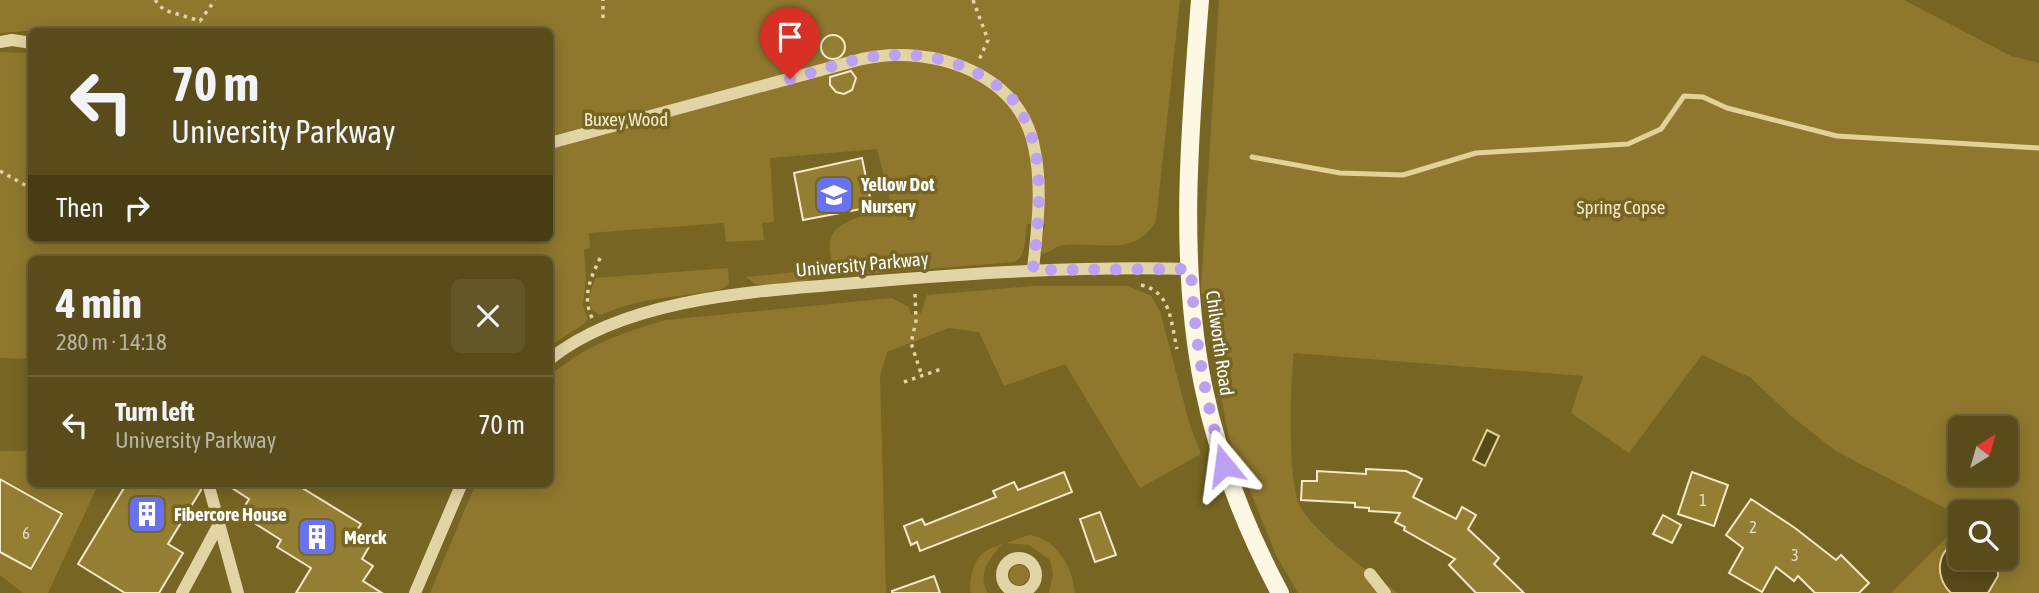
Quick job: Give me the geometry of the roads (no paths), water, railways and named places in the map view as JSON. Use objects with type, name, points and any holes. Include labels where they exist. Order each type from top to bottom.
[{"type":"main road","name":"Chilworth Road","points":[[1200,0],[1192,100],[1189,225],[1196,344],[1212,424],[1236,499],[1280,593]]},
{"type":"street","points":[[0,42],[12,40],[28,42]]},
{"type":"street","points":[[553,142],[862,59],[894,55],[942,59],[974,72],[1007,92],[1018,107],[1034,145],[1039,187],[1033,270]]},
{"type":"street","name":"University Parkway","points":[[553,357],[598,329],[635,316],[738,295],[1033,270],[1191,269]]},
{"type":"street","points":[[209,487],[238,593]]},
{"type":"street","points":[[415,593],[460,487]]},
{"type":"street","points":[[182,593],[219,524]]},
{"type":"street","points":[[1370,574],[1385,593]]},
{"type":"waterway","points":[[1252,157],[1340,173],[1403,175],[1476,153],[1628,144],[1661,129],[1684,96],[1703,97],[1727,108],[1837,136],[2039,148]]},
{"type":"place","name":"Yellow Dot Nursery","points":[[834,195]]},
{"type":"place","name":"Fibercore House","points":[[147,514]]},
{"type":"place","name":"Merck","points":[[317,537]]},
{"type":"park label","name":"Buxey Wood","points":[[626,119]]},
{"type":"park label","name":"Spring Copse","points":[[1621,207]]}]
